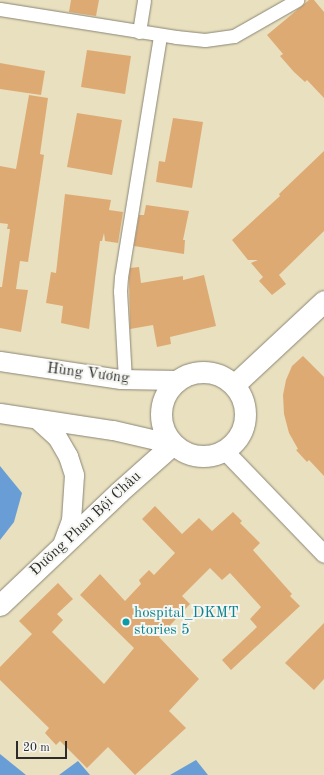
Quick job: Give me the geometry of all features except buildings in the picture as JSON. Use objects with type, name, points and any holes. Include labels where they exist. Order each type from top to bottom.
[{"type":"main road","points":[[234,385],[324,301]]},
{"type":"main road","name":"Hùng Vương","points":[[0,361],[125,380],[177,380]]},
{"type":"main road","points":[[200,371],[213,372],[224,377],[234,385],[241,395],[244,407],[244,420],[241,432],[234,442],[224,450],[211,455],[198,456],[184,452],[173,444],[165,432],[161,418],[162,404],[168,391],[177,380],[188,374],[200,371]]},
{"type":"main road","points":[[0,413],[113,430],[173,444]]},
{"type":"main road","points":[[37,419],[57,437],[68,456],[74,475],[71,520],[62,545]]},
{"type":"main road","name":"Đường Phan Bội Châu","points":[[0,605],[62,545],[173,444]]},
{"type":"street","points":[[139,32],[144,0]]},
{"type":"street","points":[[3,6],[139,32],[205,40],[234,36],[297,0]]},
{"type":"street","points":[[125,380],[120,292],[121,277],[160,35]]},
{"type":"street","points":[[224,450],[324,554]]},
{"type":"water","points":[[0,466],[22,493],[14,522],[0,540]]},
{"type":"water","points":[[0,754],[26,775],[0,775]]},
{"type":"water","points":[[196,760],[208,775],[170,775]]},
{"type":"water","points":[[78,761],[90,775],[59,775]]},
{"type":"place","name":"hospital_DKMT stories 5","points":[[126,622]]}]
